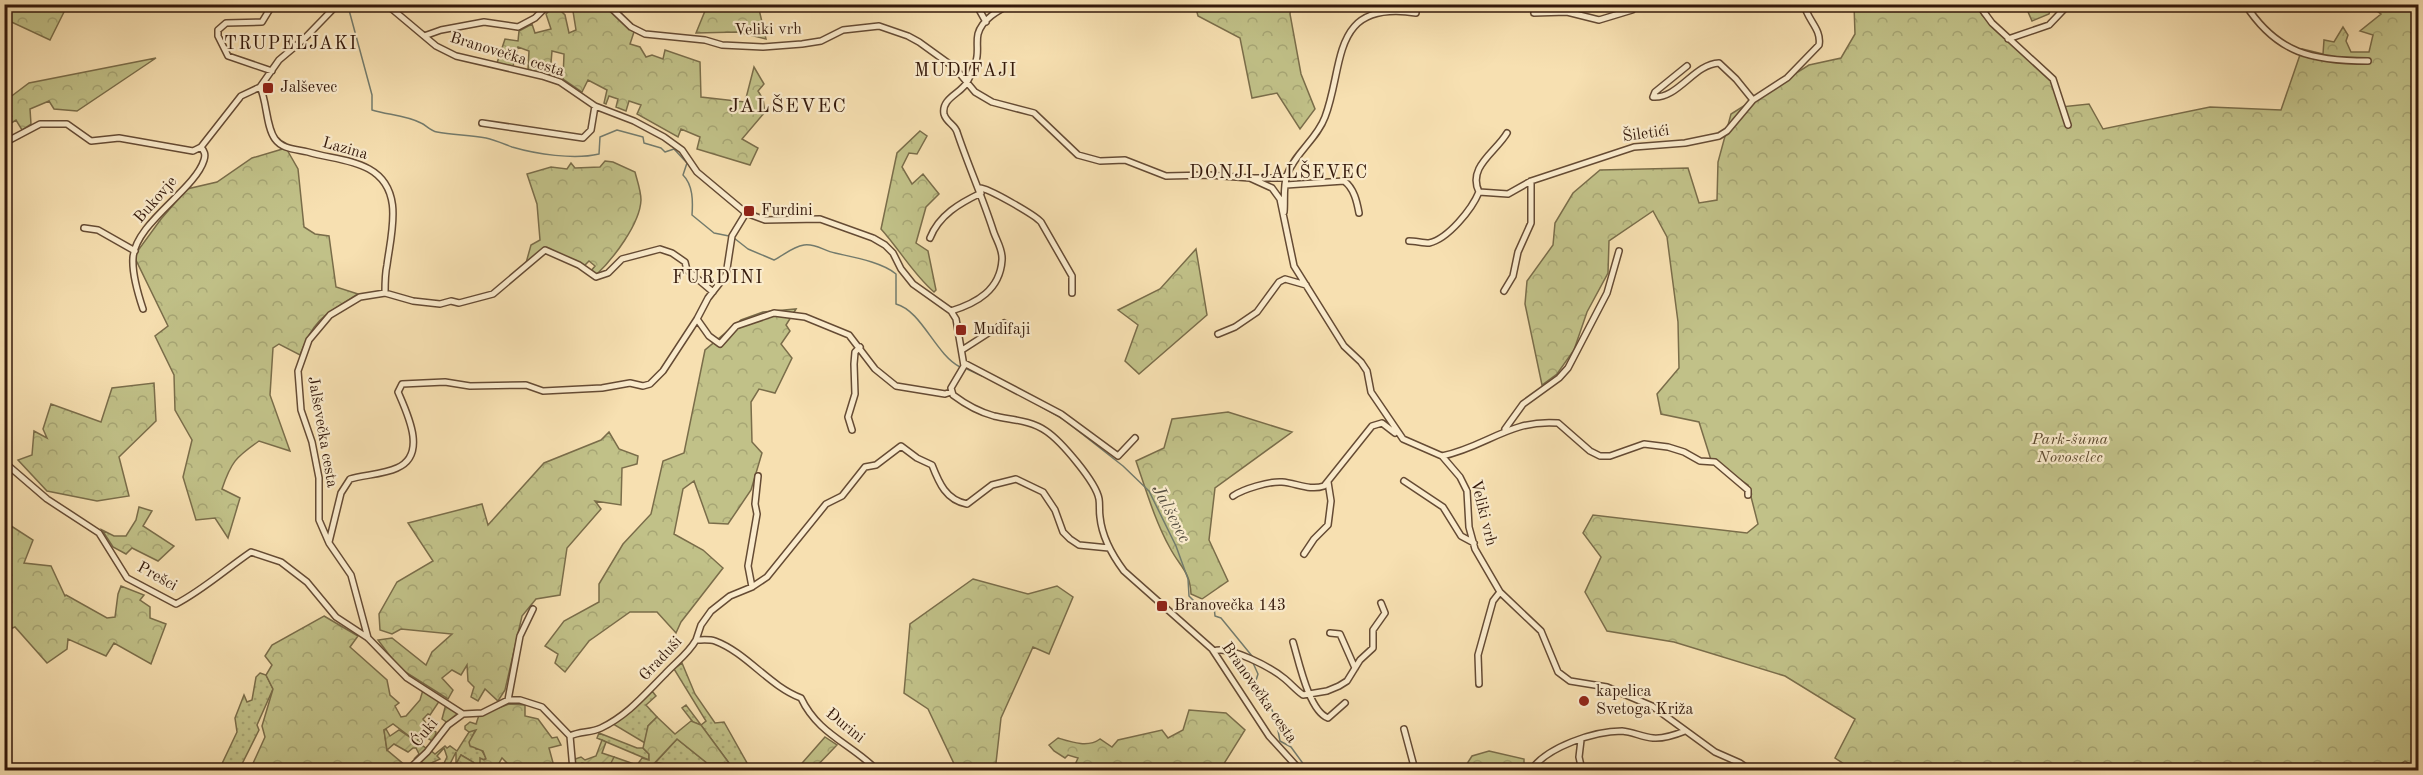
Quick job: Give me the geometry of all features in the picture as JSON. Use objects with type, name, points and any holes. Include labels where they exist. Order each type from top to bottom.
[{"type":"street","points":[[272,71],[228,56],[218,36],[218,30],[226,23],[262,22],[273,4]]},
{"type":"street","points":[[4,143],[40,124],[67,124],[91,141],[119,138],[193,151],[201,147],[241,96],[260,87],[279,60],[304,39],[334,8],[342,4]]},
{"type":"street","name":"Branovečka cesta","points":[[386,4],[436,46],[456,56],[560,82],[595,106],[634,120],[677,145],[697,172],[746,213],[765,220],[820,219],[873,238],[893,253],[901,269],[914,284],[951,311]]},
{"type":"street","points":[[424,36],[441,30],[484,22],[518,27],[535,18],[549,4]]},
{"type":"street","name":"Veliki vrh","points":[[607,4],[631,27],[645,34],[722,45],[763,47],[802,44],[821,41],[843,30],[879,26],[919,42],[955,68],[965,77],[967,83],[992,102],[1034,113],[1077,155],[1100,161],[1125,160],[1166,177],[1209,175],[1282,178],[1286,176],[1284,220]]},
{"type":"street","points":[[976,4],[986,22]]},
{"type":"street","points":[[697,319],[709,336],[720,344],[736,326],[774,313],[805,317],[849,335],[875,369],[896,386],[951,393],[951,388],[963,366],[963,350],[956,319],[951,311],[979,301],[991,289],[1002,260],[1001,248],[981,190],[963,154],[957,129],[948,122],[944,113],[946,104],[967,83],[979,50],[978,34],[986,22],[1002,8],[1011,4]]},
{"type":"street","points":[[1537,4],[1533,13],[1567,12],[1599,20],[1632,10]]},
{"type":"street","name":"Šiletići","points":[[1479,192],[1508,194],[1531,182],[1634,147],[1684,143],[1719,136],[1727,131],[1753,100],[1787,78],[1819,45],[1819,33],[1806,14],[1804,4]]},
{"type":"street","points":[[1978,4],[1988,19],[2053,79],[2059,92],[2067,125]]},
{"type":"street","points":[[2008,39],[2049,25],[2069,4]]},
{"type":"street","points":[[2245,4],[2256,21],[2286,45],[2312,57],[2331,61],[2368,61]]},
{"type":"street","points":[[1286,176],[1317,134],[1325,117],[1344,37],[1351,24],[1369,10],[1377,8],[1395,7],[1416,13]]},
{"type":"street","points":[[1687,66],[1655,92],[1653,97],[1667,94],[1694,74],[1719,63],[1753,100]]},
{"type":"street","name":"Lazina","points":[[260,87],[274,139],[285,147],[327,159],[341,159],[368,169],[380,177],[389,189],[392,202],[392,236],[385,293]]},
{"type":"street","points":[[482,123],[583,138],[591,130],[595,106]]},
{"type":"street","points":[[1409,241],[1429,243],[1447,232],[1469,211],[1479,192],[1474,179],[1478,170],[1507,133]]},
{"type":"street","name":"Bukovje","points":[[135,251],[152,222],[189,183],[204,161],[205,153],[201,147]]},
{"type":"street","name":"Veliki vrh","points":[[1250,178],[1268,185],[1276,192],[1280,200],[1292,261],[1344,346],[1362,362],[1367,370],[1371,392],[1403,439],[1442,456],[1452,465],[1467,491],[1470,527],[1474,543],[1500,592],[1541,631],[1561,676],[1582,685],[1607,687],[1652,706],[1715,752],[1740,763],[1750,771]]},
{"type":"street","points":[[1286,184],[1344,181],[1356,199],[1359,213]]},
{"type":"street","points":[[1504,291],[1513,276],[1518,252],[1531,223],[1531,182]]},
{"type":"street","points":[[930,238],[933,230],[946,214],[984,188],[1035,216],[1057,248],[1072,276],[1072,293]]},
{"type":"street","points":[[329,543],[341,493],[350,479],[397,468],[408,459],[413,440],[411,422],[398,392],[402,384],[445,382],[470,386],[526,386],[543,391],[602,388],[630,383],[643,386],[650,384],[663,371],[697,319],[702,307],[726,275],[732,236],[746,213]]},
{"type":"street","points":[[84,228],[98,230],[135,251],[133,257],[143,309]]},
{"type":"street","name":"Jalševečka cesta","points":[[464,714],[407,678],[369,638],[351,575],[329,543],[319,520],[319,478],[312,442],[301,410],[298,371],[309,340],[330,315],[360,297],[385,293],[413,301],[440,304],[451,301],[459,303],[493,294],[544,250],[579,265],[596,277],[608,273],[622,259],[660,249],[672,253],[685,262],[687,270],[713,292]]},
{"type":"street","points":[[1504,430],[1523,404],[1559,378],[1568,368],[1608,293],[1619,250]]},
{"type":"street","points":[[1218,334],[1235,327],[1257,312],[1279,282],[1285,279],[1306,285]]},
{"type":"street","points":[[963,350],[1004,323]]},
{"type":"street","points":[[852,430],[848,417],[855,394],[855,352],[860,347]]},
{"type":"street","points":[[963,366],[1063,415],[1118,456],[1135,438]]},
{"type":"street","name":"Branovečka cesta","points":[[951,393],[977,410],[1038,426],[1049,433],[1095,489],[1099,499],[1101,529],[1109,548],[1124,571],[1199,635],[1214,651],[1269,736],[1299,771]]},
{"type":"street","points":[[1233,496],[1249,487],[1279,482],[1315,488],[1328,483],[1372,426],[1382,423],[1403,439]]},
{"type":"street","points":[[1442,456],[1462,452],[1504,430],[1523,425],[1558,423],[1590,451],[1600,456],[1610,456],[1644,444],[1668,447],[1684,452],[1700,461],[1714,462],[1748,490],[1748,495]]},
{"type":"street","points":[[696,640],[701,625],[711,611],[730,596],[752,587],[767,577],[826,504],[842,496],[865,467],[876,465],[902,446],[917,458],[932,465],[941,488],[958,502],[967,504],[992,485],[1016,479],[1043,492],[1055,510],[1063,532],[1070,539],[1079,545],[1109,548]]},
{"type":"street","name":"Prešci","points":[[4,462],[47,499],[99,533],[127,578],[159,596],[176,604],[251,552],[281,562],[307,582],[336,617],[369,638]]},
{"type":"street","points":[[752,587],[748,566],[757,514],[754,504],[758,476]]},
{"type":"street","points":[[1404,481],[1443,507],[1461,536],[1474,543]]},
{"type":"street","points":[[1304,554],[1314,539],[1328,525],[1331,501],[1328,483]]},
{"type":"street","points":[[1479,684],[1478,655],[1493,601],[1500,592]]},
{"type":"street","points":[[1214,651],[1223,649],[1260,663],[1284,678],[1303,695],[1327,691],[1347,681],[1373,648],[1373,630],[1385,613],[1381,603]]},
{"type":"street","points":[[508,700],[520,636],[532,609]]},
{"type":"street","points":[[1330,633],[1340,634],[1355,668]]},
{"type":"street","name":"Graduši","points":[[570,736],[577,732],[600,729],[633,708],[681,659],[696,640],[712,639],[720,643],[790,693],[801,698]]},
{"type":"street","points":[[1293,642],[1310,695],[1319,712],[1328,718],[1345,703]]},
{"type":"street","name":"Đurini","points":[[801,698],[821,728],[877,771]]},
{"type":"street","points":[[464,714],[482,713],[508,700],[520,700],[543,707],[570,736],[573,771]]},
{"type":"street","name":"Ćuki","points":[[408,771],[421,759],[448,725],[464,714]]},
{"type":"street","points":[[1404,729],[1415,771]]},
{"type":"street","points":[[1532,771],[1538,761],[1557,747],[1590,736],[1620,731],[1655,738],[1685,731]]},
{"type":"street","points":[[1581,740],[1579,757],[1582,771]]},
{"type":"green space","points":[[5,4],[77,5],[65,10],[50,40],[5,19]]},
{"type":"green space","points":[[715,4],[758,5],[766,39],[738,32],[696,33],[705,11]]},
{"type":"green space","points":[[555,5],[565,15],[569,33],[576,30],[572,5],[604,5],[634,32],[630,44],[640,47],[646,57],[652,55],[663,59],[665,50],[700,62],[701,97],[745,102],[754,67],[764,84],[758,91],[763,99],[765,112],[742,139],[758,148],[750,165],[697,149],[700,137],[681,129],[678,137],[637,114],[641,105],[629,101],[626,111],[616,107],[618,99],[609,96],[606,104],[604,103],[607,90],[588,80],[582,92],[563,79],[564,54],[552,51],[550,75],[528,70],[529,51],[518,47],[513,66],[497,63],[505,39],[518,41],[519,31],[532,24],[535,33],[551,29],[546,14]]},
{"type":"green space","points":[[1195,5],[1291,5],[1290,14],[1301,74],[1315,109],[1300,129],[1277,93],[1252,98],[1240,38],[1198,16]]},
{"type":"green space","points":[[1542,5],[1632,5],[1625,8],[1587,10],[1560,9]]},
{"type":"green space","name":"Park-šuma Novoselec","points":[[1854,5],[1977,5],[1982,15],[2055,82],[2061,107],[2089,104],[2103,129],[2210,107],[2281,110],[2302,49],[2323,54],[2324,40],[2334,42],[2343,27],[2348,35],[2346,41],[2351,52],[2369,52],[2373,35],[2360,31],[2381,14],[2368,5],[2418,5],[2418,765],[2416,767],[2405,761],[2391,770],[1853,770],[1835,758],[1855,719],[1785,676],[1674,642],[1607,631],[1585,592],[1601,557],[1583,533],[1593,515],[1747,533],[1758,524],[1748,485],[1711,460],[1699,422],[1661,414],[1657,394],[1679,368],[1678,322],[1667,237],[1653,211],[1609,241],[1608,273],[1587,312],[1574,350],[1557,374],[1542,385],[1525,304],[1527,281],[1553,245],[1555,223],[1573,193],[1600,170],[1688,168],[1699,203],[1717,200],[1718,162],[1731,114],[1809,65],[1841,58],[1855,34]]},
{"type":"green space","points":[[2025,5],[2052,5],[2049,14],[2032,21]]},
{"type":"green space","points":[[2344,5],[2368,5],[2352,11]]},
{"type":"green space","points":[[156,58],[77,111],[54,109],[49,101],[30,109],[31,124],[22,130],[16,120],[5,127],[5,101],[29,83]]},
{"type":"green space","points":[[920,131],[927,136],[917,154],[909,153],[902,167],[912,184],[923,174],[939,194],[926,207],[916,243],[928,251],[936,290],[934,292],[881,229],[897,153]]},
{"type":"green space","points":[[286,148],[298,169],[304,227],[315,234],[329,236],[336,287],[358,294],[322,318],[310,333],[300,355],[279,344],[273,348],[270,395],[290,451],[259,441],[235,461],[222,489],[240,498],[228,538],[215,518],[196,520],[183,477],[192,440],[175,410],[174,375],[155,336],[168,326],[134,256],[187,189],[217,182],[252,158]]},
{"type":"green space","points":[[605,161],[613,162],[635,172],[641,200],[636,220],[617,251],[596,275],[591,271],[595,266],[589,261],[584,266],[544,249],[526,263],[531,245],[540,240],[537,204],[527,174],[551,167],[567,169],[571,163],[575,168],[600,167]]},
{"type":"green space","points":[[1196,249],[1207,315],[1139,374],[1125,361],[1138,325],[1118,310],[1160,289]]},
{"type":"green space","points":[[796,309],[786,325],[790,331],[781,344],[792,358],[775,393],[759,389],[751,402],[752,442],[762,453],[751,490],[728,524],[709,523],[694,481],[683,489],[674,534],[703,550],[723,568],[681,622],[676,633],[657,612],[630,612],[589,641],[565,672],[555,663],[558,654],[545,646],[564,621],[599,602],[599,584],[623,544],[651,514],[663,461],[684,453],[705,350],[741,320],[763,312]]},
{"type":"green space","points":[[154,383],[156,421],[119,457],[129,496],[97,501],[47,491],[18,460],[32,455],[34,431],[47,438],[43,429],[51,404],[101,422],[112,388]]},
{"type":"green space","points":[[1228,412],[1292,432],[1215,488],[1209,540],[1228,581],[1202,599],[1191,594],[1187,574],[1160,527],[1136,461],[1164,448],[1172,419]]},
{"type":"green space","points":[[609,432],[619,449],[638,456],[637,464],[622,468],[621,505],[595,501],[601,509],[567,548],[560,595],[536,599],[522,616],[505,690],[498,701],[485,689],[478,701],[471,697],[474,687],[468,681],[467,665],[461,675],[452,670],[442,678],[453,690],[448,699],[399,668],[378,640],[392,638],[426,665],[432,652],[452,634],[401,629],[392,634],[380,630],[379,614],[397,582],[433,561],[408,523],[482,504],[488,525],[544,463],[601,440]]},
{"type":"green space","points":[[139,507],[152,511],[143,526],[174,546],[158,561],[132,548],[126,554],[113,547],[102,530],[114,536],[126,536],[136,520]]},
{"type":"green space","points":[[5,522],[33,540],[24,563],[51,566],[65,596],[107,618],[115,617],[121,586],[144,595],[140,600],[150,607],[150,618],[166,624],[151,664],[114,643],[106,656],[68,639],[67,649],[47,663],[15,627],[5,631]]},
{"type":"green space","points":[[973,579],[1028,594],[1057,586],[1073,597],[1049,654],[1033,647],[1001,718],[996,763],[990,770],[957,770],[928,709],[904,693],[910,624]]},
{"type":"green space","points":[[324,616],[358,636],[350,647],[387,680],[390,695],[399,703],[395,706],[401,717],[406,716],[420,700],[423,690],[440,700],[430,715],[428,714],[423,719],[426,723],[417,742],[393,724],[384,730],[387,750],[406,766],[404,770],[250,770],[265,737],[262,726],[273,689],[266,675],[272,665],[265,656],[272,645]]},
{"type":"green space","points":[[682,663],[695,694],[715,723],[724,722],[751,770],[689,770],[656,762],[677,739],[707,763],[729,763],[701,725],[706,721],[674,669]]},
{"type":"green space","points":[[260,673],[266,675],[273,689],[257,725],[259,730],[239,770],[219,770],[237,732],[235,718],[244,695],[247,702],[252,700],[256,677]]},
{"type":"green space","points":[[652,691],[656,696],[646,705],[657,717],[648,726],[645,743],[613,724]]},
{"type":"green space","points":[[446,704],[460,713],[448,723],[442,719]]},
{"type":"green space","points":[[509,704],[525,705],[525,716],[538,719],[552,738],[557,737],[561,745],[549,748],[555,770],[537,770],[532,765],[528,765],[523,770],[514,770],[502,758],[498,765],[506,770],[486,770],[480,763],[480,758],[486,759],[483,751],[470,746],[469,742],[476,730],[469,732],[465,726],[470,722],[476,724],[479,715]]},
{"type":"green space","points":[[686,705],[701,725],[693,722],[682,708]]},
{"type":"green space","points":[[1189,710],[1226,713],[1245,730],[1220,770],[1015,770],[1046,767],[1050,764],[1074,767],[1078,758],[1068,755],[1065,758],[1049,745],[1058,738],[1085,744],[1100,739],[1112,747],[1118,740],[1162,730],[1168,738],[1183,730]]},
{"type":"green space","points":[[657,717],[675,734],[691,721],[701,725],[729,763],[707,763],[677,739],[648,770],[604,769],[614,757],[637,765],[642,758],[649,760],[649,754],[643,748],[648,726]]},
{"type":"green space","points":[[425,725],[436,732],[434,742],[424,736],[419,743],[426,748],[431,745],[418,758],[415,758],[419,754],[416,748],[408,752],[394,744],[387,750],[384,730],[386,729],[390,736],[399,730],[417,742]]},
{"type":"green space","points":[[476,729],[472,737],[476,749],[481,749],[486,758],[480,763],[486,770],[480,770],[473,762],[461,755],[456,764],[456,752],[447,770],[409,770],[418,763],[427,767],[444,763],[447,757],[444,748],[437,756],[440,759],[427,765],[421,762],[430,750],[435,754],[445,746],[447,748],[450,746],[457,751],[469,732]]},
{"type":"green space","points":[[599,733],[637,748],[643,748],[649,754],[649,760],[597,738]]},
{"type":"green space","points":[[825,737],[837,745],[813,770],[796,770]]},
{"type":"green space","points":[[602,740],[606,742],[602,753],[614,757],[611,763],[604,769],[582,763],[581,767],[589,768],[588,770],[575,770],[572,760],[581,757],[585,760],[596,756]]},
{"type":"green space","points":[[1489,751],[1524,759],[1524,770],[1463,770],[1472,756]]},
{"type":"green space","points":[[461,755],[473,762],[480,770],[458,770],[460,768],[456,764]]},
{"type":"waterway","name":"Jalševec","points":[[349,10],[372,95],[372,110],[415,120],[435,131],[486,138],[522,150],[543,154],[578,156],[599,154],[600,137],[617,130],[643,137],[644,143],[661,148],[665,152],[674,149],[687,163],[683,175],[691,188],[692,215],[714,233],[729,236]]},
{"type":"waterway","name":"Jalševec","points":[[734,238],[748,249],[774,260],[796,247],[808,245],[883,266],[896,274],[896,304],[913,315],[943,353],[960,367]]},
{"type":"waterway","name":"Jalševec","points":[[967,369],[982,376]]},
{"type":"waterway","name":"Jalševec","points":[[1040,406],[1063,419],[1123,466],[1149,491],[1176,546],[1188,579],[1189,596],[1196,603],[1214,606],[1215,616],[1221,618],[1252,656]]},
{"type":"waterway","name":"Jalševec","points":[[1253,663],[1258,674],[1253,690],[1260,700],[1270,705],[1280,741],[1291,747],[1307,769],[1317,770]]},
{"type":"place","name":"Jalševec","points":[[268,88]]},
{"type":"place","name":"Furdini","points":[[749,211]]},
{"type":"place","name":"Mudifaji","points":[[961,330]]},
{"type":"place","name":"Branovečka 143","points":[[1162,606]]},
{"type":"place","name":"kapelica Svetoga Križa","points":[[1584,701]]},
{"type":"district","name":"TRUPELJAKI","points":[[291,44]]},
{"type":"district","name":"MUDIFAJI","points":[[966,71]]},
{"type":"district","name":"JALŠEVEC","points":[[788,107]]},
{"type":"district","name":"DONJI JALŠEVEC","points":[[1279,173]]},
{"type":"district","name":"FURDINI","points":[[718,278]]}]
